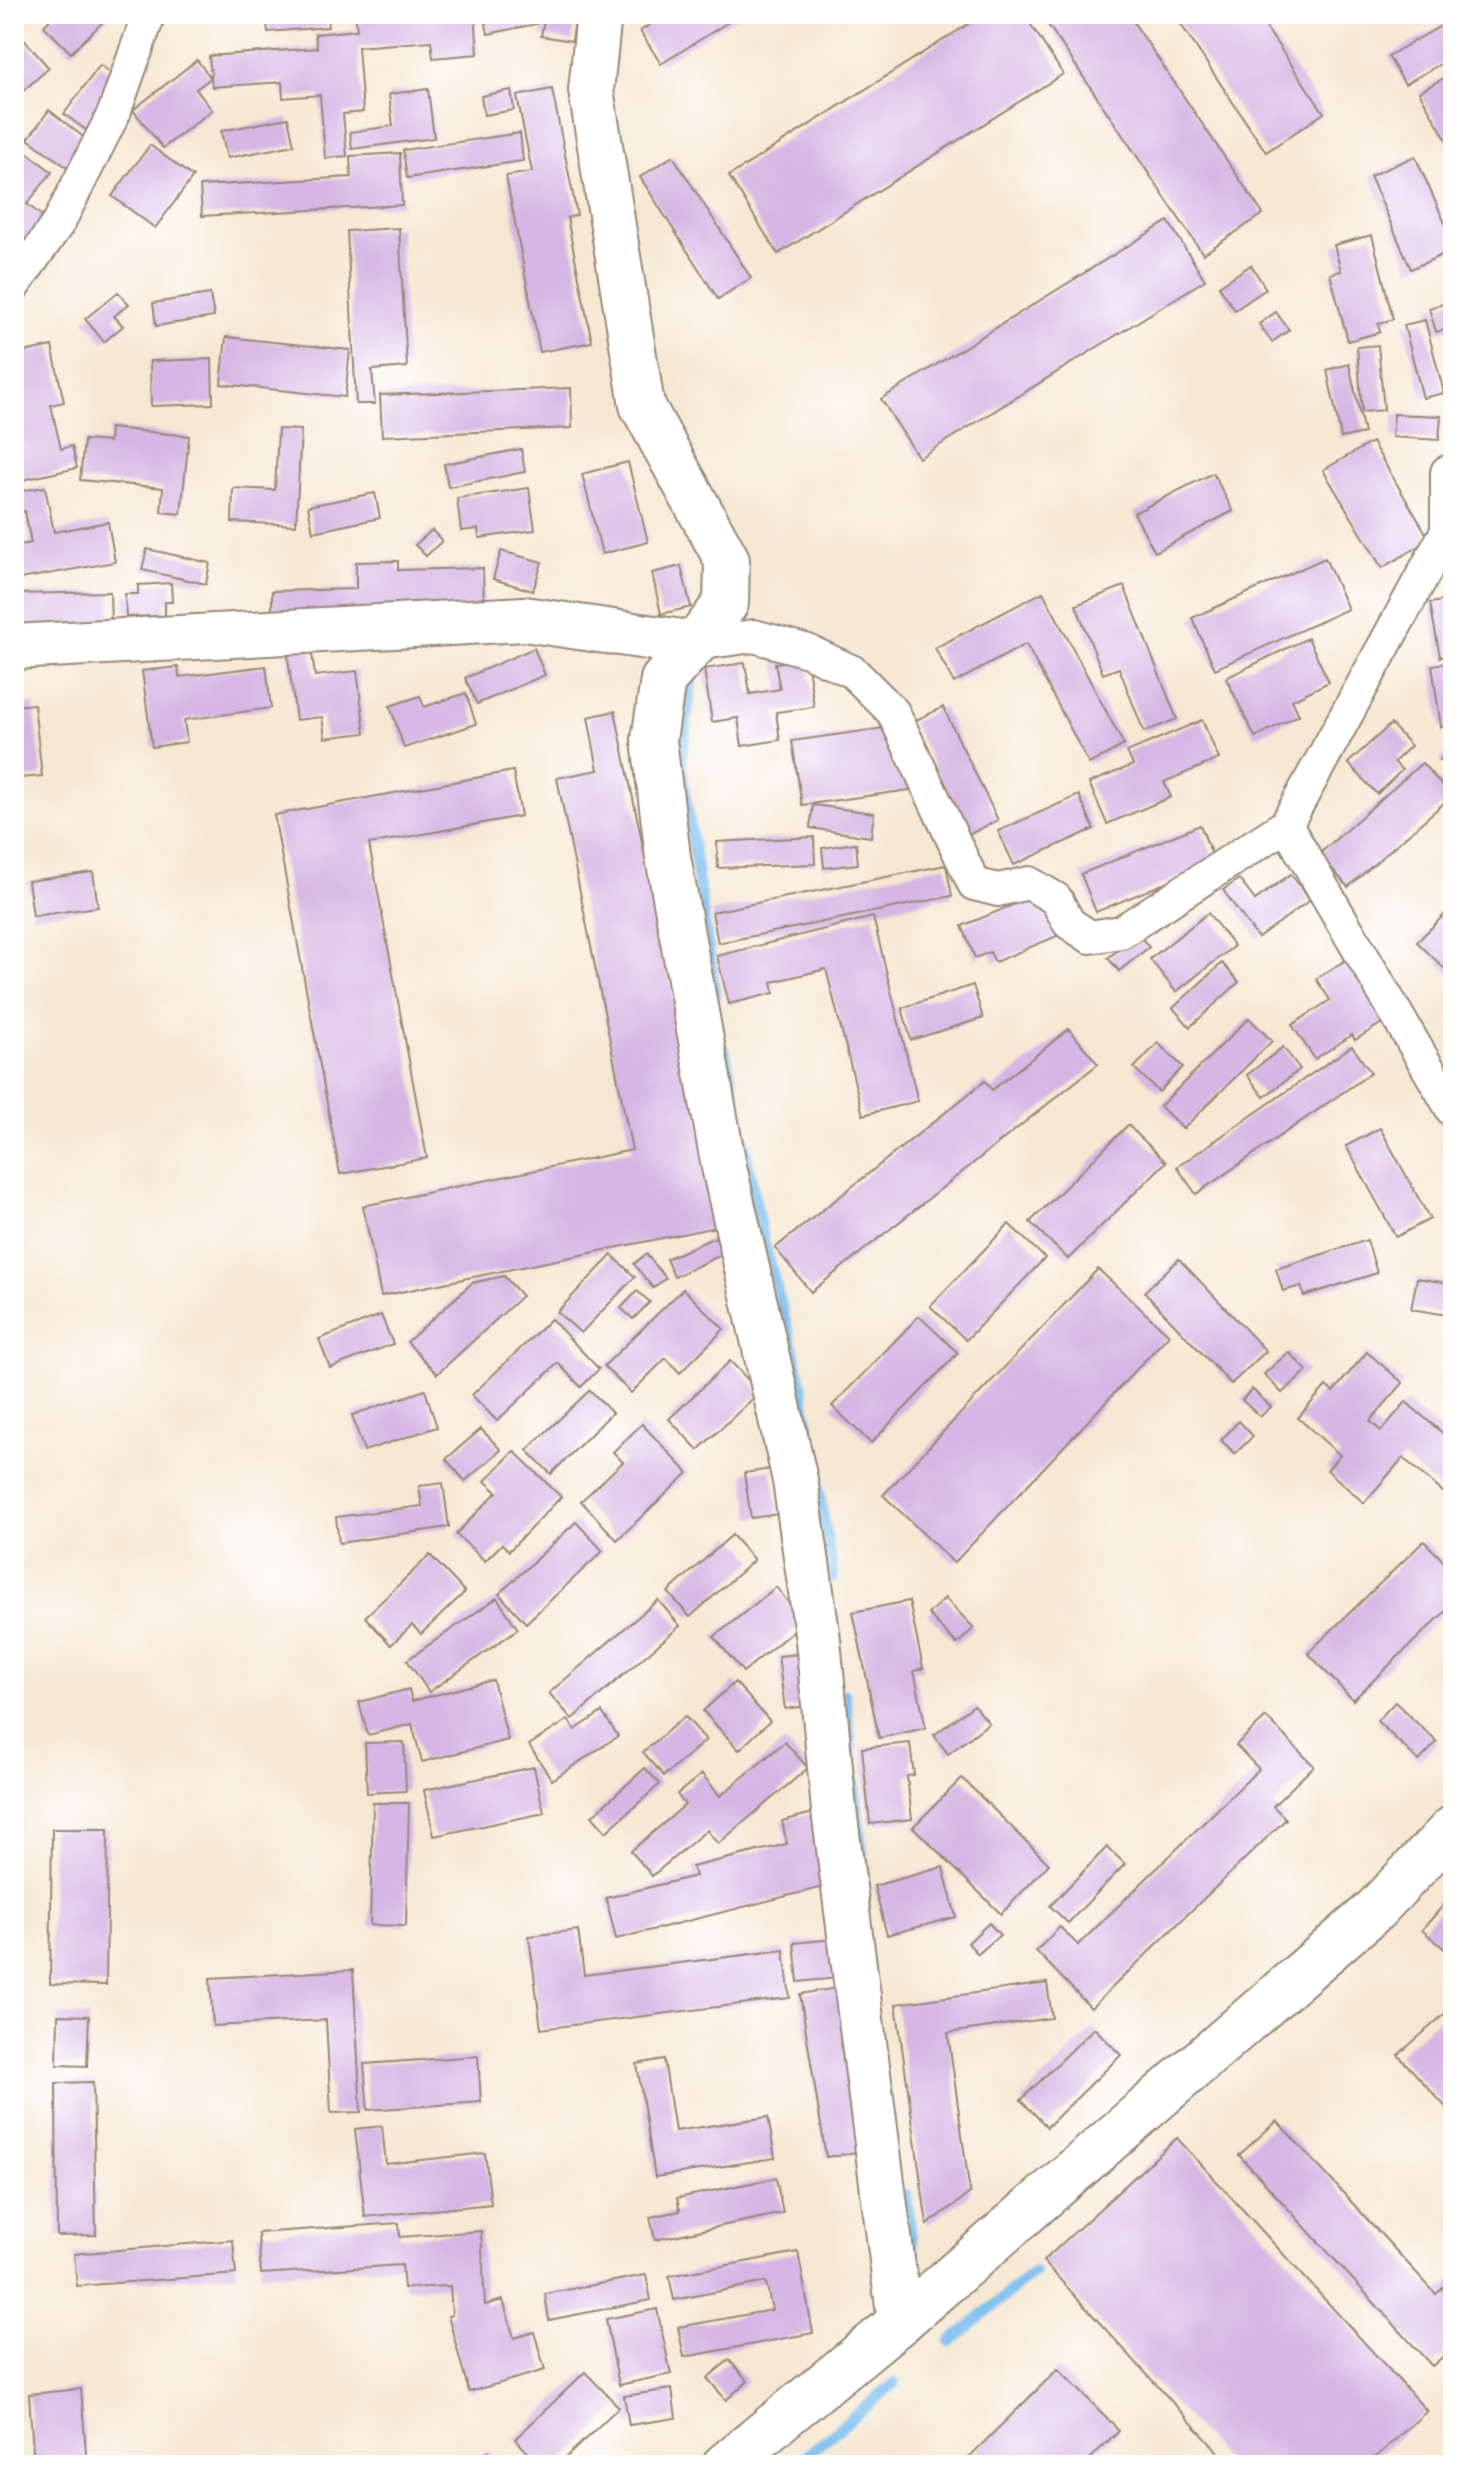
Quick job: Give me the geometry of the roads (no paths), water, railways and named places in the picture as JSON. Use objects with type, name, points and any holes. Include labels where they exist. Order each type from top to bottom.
[{"type":"street","points":[[14,285],[59,222],[114,113],[149,14]]},
{"type":"street","points":[[599,14],[591,90],[642,405],[727,560],[726,603],[663,680],[654,740],[668,857],[724,1167],[795,1480],[818,1640],[834,1810],[900,2322]]},
{"type":"street","points":[[14,647],[524,619],[695,644],[754,636],[808,651],[853,672],[893,712],[974,884],[998,890],[1029,883],[1056,899],[1069,923],[1090,937],[1121,932],[1286,825],[1447,531],[1447,472],[1453,470]]},
{"type":"street","points":[[1286,825],[1453,1111]]},
{"type":"street","points":[[725,2465],[900,2322],[1375,1910],[1453,1828]]},
{"type":"waterway","points":[[692,679],[681,763],[715,995]]},
{"type":"waterway","points":[[725,1051],[735,1097]]},
{"type":"waterway","points":[[744,1140],[761,1230],[800,1375],[833,1577]]},
{"type":"waterway","points":[[845,1694],[864,1872]]},
{"type":"waterway","points":[[906,2194],[914,2259]]},
{"type":"waterway","points":[[950,2342],[1034,2272]]},
{"type":"waterway","points":[[794,2465],[895,2383]]}]
